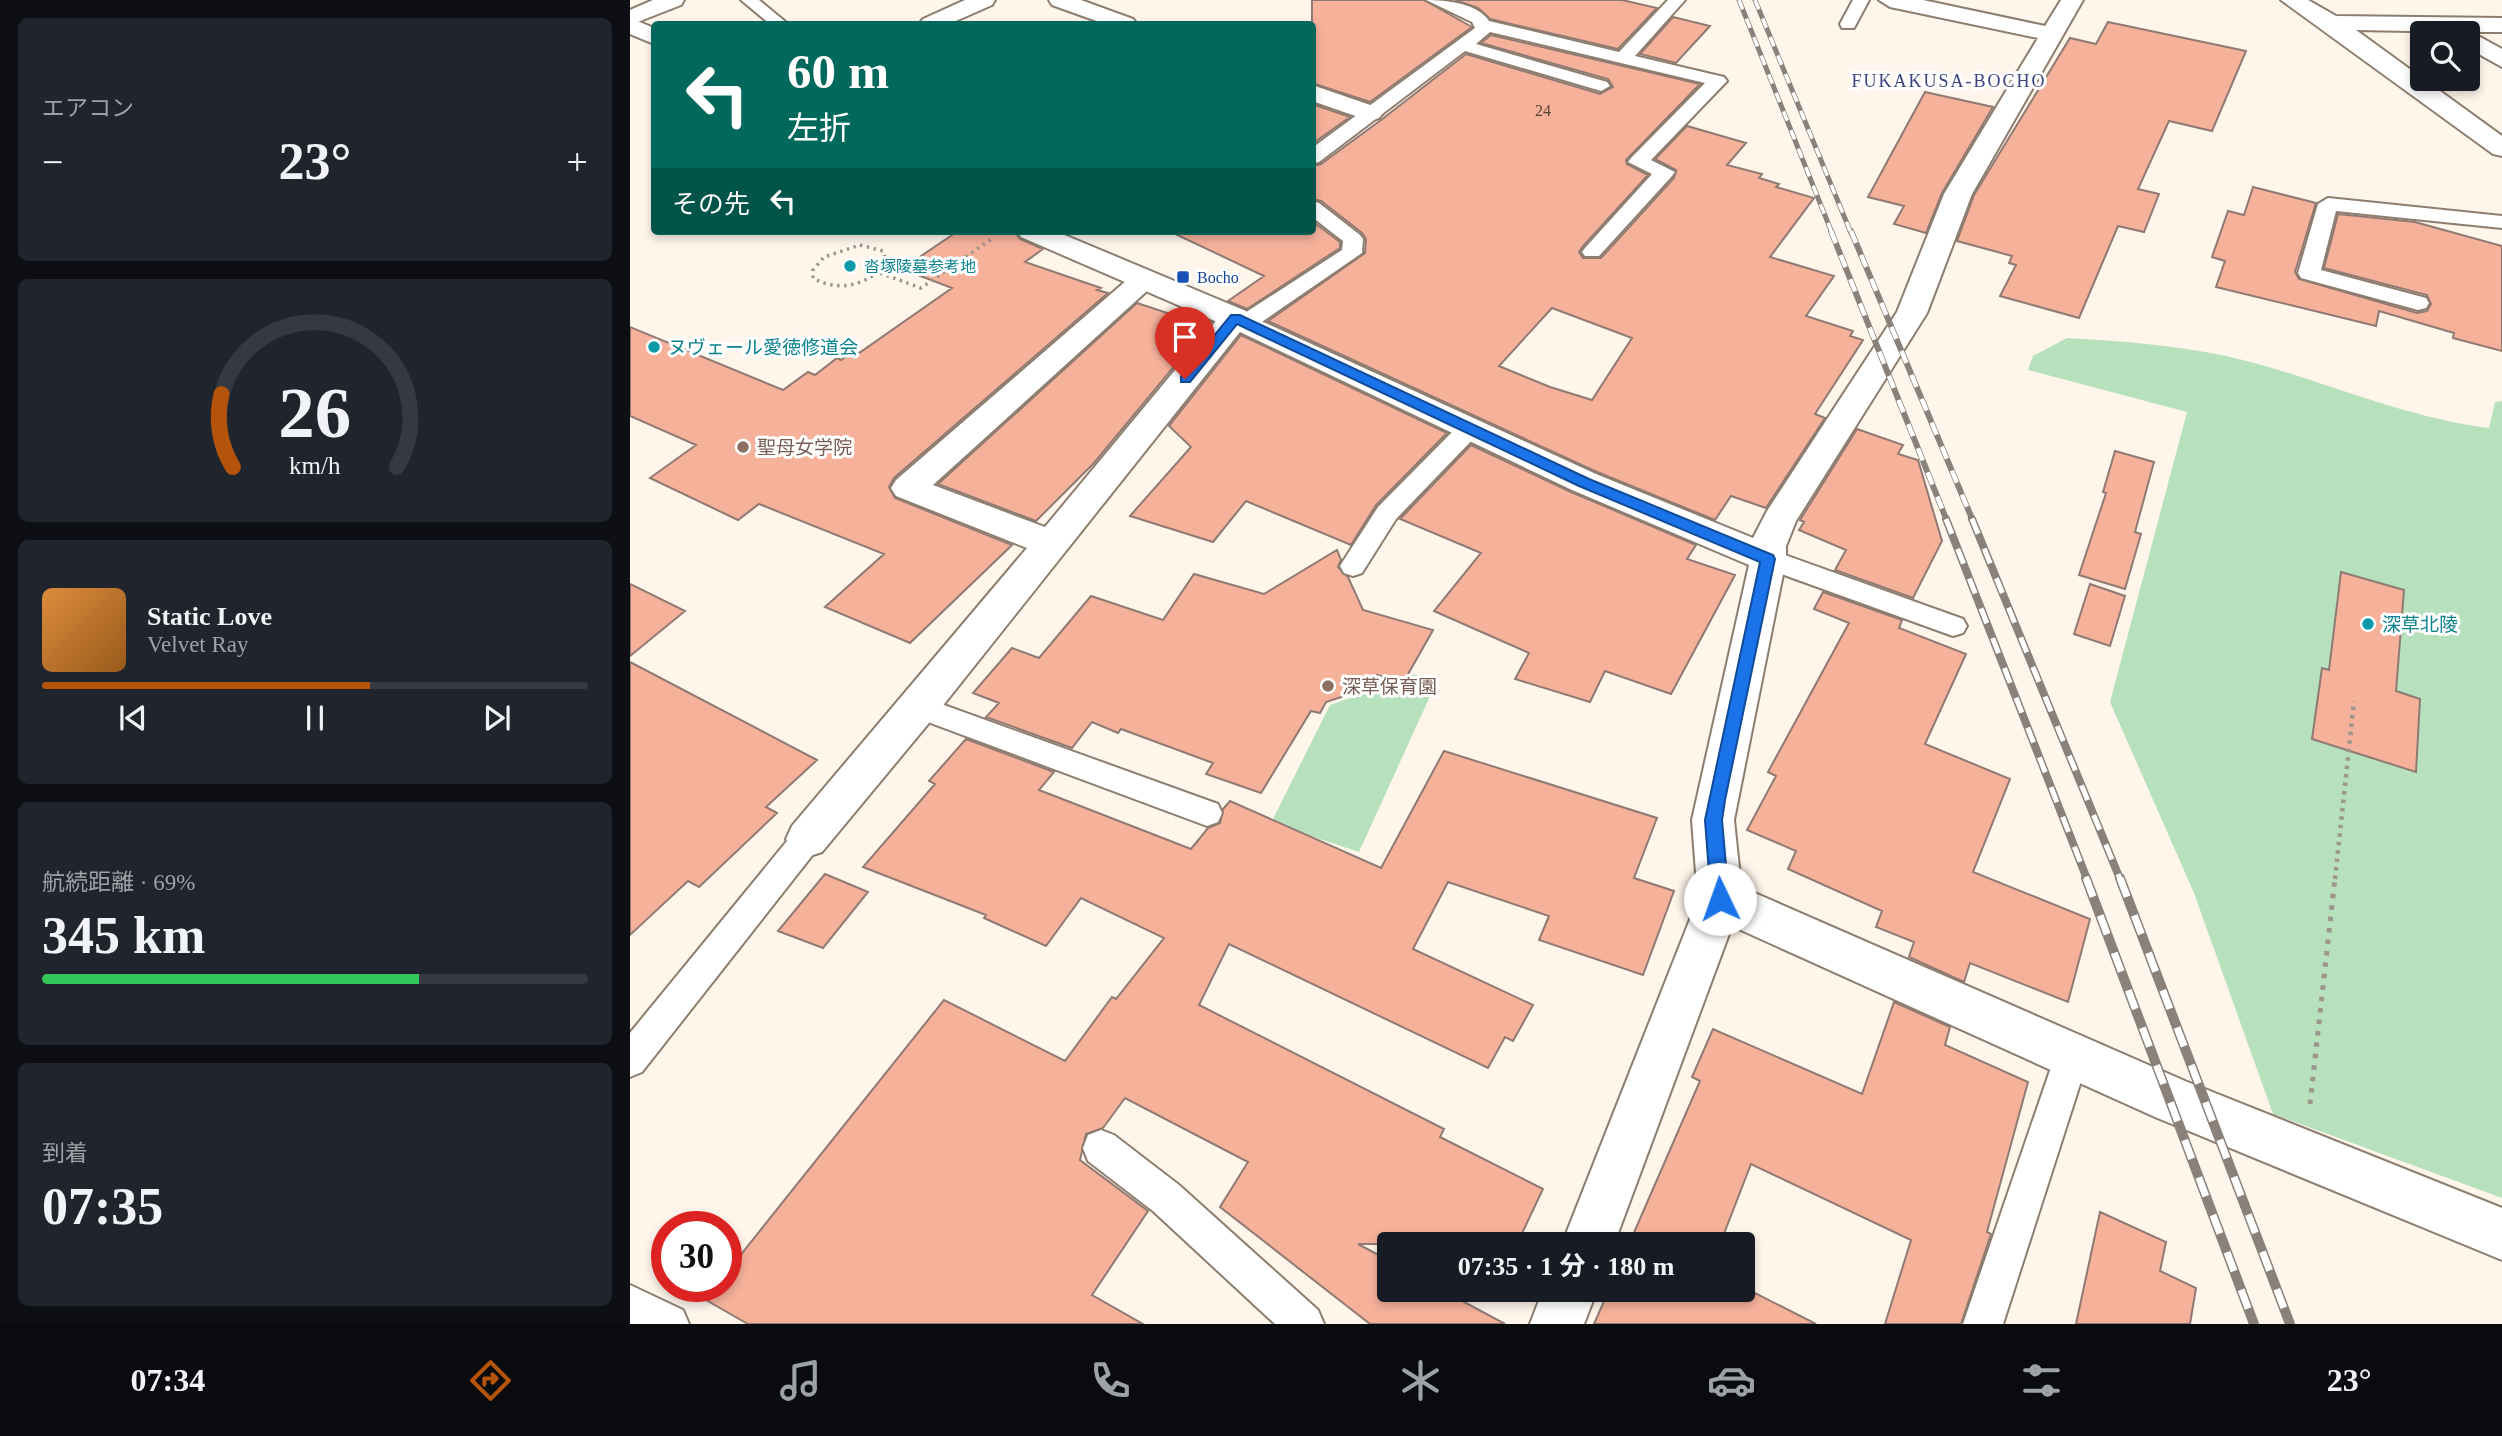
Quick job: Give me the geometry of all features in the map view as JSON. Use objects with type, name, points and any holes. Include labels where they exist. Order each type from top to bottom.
[{"type":"street","points":[[630,18],[673,0]]},
{"type":"street","points":[[946,21],[984,0]]},
{"type":"street","points":[[1060,0],[1117,21]]},
{"type":"street","points":[[1890,0],[2051,34]]},
{"type":"street","points":[[1593,1232],[1720,899],[1713,820],[1768,559],[1768,546],[1779,520],[1912,313],[1958,194],[2072,0]]},
{"type":"street","points":[[2292,0],[2332,23],[2502,148]]},
{"type":"street","points":[[2332,23],[2410,29]]},
{"type":"street","points":[[630,25],[651,36]]},
{"type":"street","points":[[2480,29],[2502,25]]},
{"type":"street","points":[[2480,46],[2502,61]]},
{"type":"street","points":[[1316,93],[1370,113]]},
{"type":"street","points":[[1040,235],[1240,320],[1584,482],[1768,559]]},
{"type":"street","points":[[1052,544],[908,488],[1144,280]]},
{"type":"street","points":[[807,839],[1240,320]]},
{"type":"street","points":[[1720,899],[2073,1053],[2172,1100],[2502,1234]]},
{"type":"street","points":[[1557,1324],[1565,1302]]},
{"type":"lane","points":[[750,0],[776,21]]},
{"type":"lane","points":[[1316,155],[1484,29],[1479,19],[1434,0]]},
{"type":"lane","points":[[1623,59],[1676,0]]},
{"type":"lane","points":[[1848,24],[1861,0]]},
{"type":"lane","points":[[1482,25],[1718,81],[1638,162],[1665,172],[1592,252]]},
{"type":"lane","points":[[1462,45],[1601,86]]},
{"type":"lane","points":[[2418,303],[2309,273],[2328,204],[2502,222]]},
{"type":"lane","points":[[1240,320],[1352,253],[1353,239],[1316,210]]},
{"type":"lane","points":[[1353,566],[1387,513],[1470,428]]},
{"type":"lane","points":[[1768,559],[1954,626]]},
{"type":"lane","points":[[919,707],[1207,813]]},
{"type":"lane","points":[[630,1060],[807,839]]},
{"type":"lane","points":[[1983,1324],[2073,1053]]},
{"type":"lane","points":[[1101,1148],[1166,1198],[1304,1324]]},
{"type":"lane","points":[[630,1305],[669,1324]]},
{"type":"path","points":[[880,273],[887,264],[883,251],[860,245],[824,257],[813,270],[813,278],[831,287],[853,285],[880,273],[920,288],[996,235]]},
{"type":"path","points":[[2305,1154],[2354,701]]},
{"type":"green space","points":[[2067,338],[2167,346],[2226,356],[2292,374],[2389,406],[2455,423],[2489,428],[2495,402],[2502,401],[2502,1198],[2273,1114],[2194,893],[2110,702],[2187,412],[2028,370],[2033,356]]},
{"type":"green space","points":[[1413,674],[1437,681],[1359,852],[1271,823],[1330,705],[1370,691],[1379,679],[1405,684]]},
{"type":"building","points":[[1312,0],[1424,0],[1472,27],[1370,102],[1316,84],[1316,21],[1312,21]]},
{"type":"building","points":[[1455,0],[1622,0],[1657,8],[1618,49],[1490,19],[1478,8]]},
{"type":"building","points":[[1673,17],[1710,26],[1676,63],[1640,54]]},
{"type":"building","points":[[2108,22],[2246,51],[2212,131],[2169,121],[2138,189],[2159,194],[2144,232],[2118,226],[2079,318],[2000,296],[2016,265],[2009,263],[2012,256],[1957,241],[1974,195],[2070,38],[2096,44]]},
{"type":"building","points":[[1491,35],[1700,84],[1626,160],[1627,164],[1648,175],[1583,246],[1579,252],[1583,258],[1601,258],[1674,178],[1676,170],[1655,159],[1687,126],[1746,143],[1727,165],[1762,174],[1759,178],[1779,184],[1776,187],[1814,198],[1770,257],[1834,276],[1806,316],[1853,331],[1850,336],[1863,340],[1815,414],[1825,418],[1766,508],[1731,496],[1715,520],[1597,472],[1268,321],[1365,253],[1366,239],[1362,233],[1316,200],[1316,165],[1381,120],[1466,54],[1600,94],[1613,87],[1608,79],[1481,43]],"holes":[[[1552,308],[1632,338],[1592,400],[1550,387],[1499,366]]]},
{"type":"building","points":[[1925,92],[1993,107],[1942,193],[1926,233],[1894,224],[1904,206],[1868,197]]},
{"type":"building","points":[[1316,105],[1350,117],[1316,141]]},
{"type":"building","points":[[2253,187],[2316,203],[2295,272],[2299,279],[2417,313],[2427,311],[2431,304],[2427,295],[2324,268],[2338,214],[2415,222],[2502,246],[2502,351],[2453,338],[2454,333],[2379,311],[2376,326],[2216,287],[2225,261],[2212,257],[2228,211],[2244,215]]},
{"type":"building","points":[[1316,224],[1340,242],[1340,248],[1247,309],[1228,301],[1264,276],[1177,235],[1316,235]]},
{"type":"building","points":[[952,235],[1017,235],[1043,249],[1025,262],[1101,288],[1097,290],[1108,293],[894,478],[889,487],[895,498],[1012,545],[910,643],[825,607],[884,554],[759,504],[738,520],[650,478],[696,445],[630,416],[630,327],[783,390],[808,372],[815,375],[837,358],[841,360],[854,351],[859,353],[952,288],[902,269]]},
{"type":"building","points":[[1137,303],[1197,323],[1203,319],[1211,322],[1094,463],[1036,521],[938,484]]},
{"type":"building","points":[[1241,335],[1447,433],[1376,505],[1351,545],[1246,501],[1213,542],[1130,516],[1191,447],[1169,426]]},
{"type":"building","points":[[1857,429],[1903,445],[1898,454],[1918,460],[1942,541],[1913,598],[1835,570],[1846,550],[1799,530],[1804,522],[1800,520]]},
{"type":"building","points":[[1471,445],[1571,492],[1696,545],[1687,559],[1735,575],[1671,694],[1605,671],[1590,702],[1515,679],[1529,653],[1434,611],[1481,553],[1400,519]]},
{"type":"building","points":[[2115,451],[2154,462],[2135,532],[2141,534],[2125,589],[2079,575],[2106,493],[2103,492]]},
{"type":"building","points":[[1337,550],[1341,560],[1338,567],[1348,577],[1363,610],[1433,630],[1403,683],[1377,675],[1369,688],[1326,702],[1320,713],[1311,711],[1261,793],[1206,774],[1213,763],[1121,729],[1118,733],[1092,722],[1072,748],[986,717],[999,703],[973,693],[1012,648],[1039,658],[1091,596],[1163,620],[1194,574],[1264,594]]},
{"type":"building","points":[[2341,572],[2404,590],[2396,691],[2420,699],[2416,772],[2312,739],[2322,668],[2329,670]]},
{"type":"building","points":[[630,584],[685,611],[630,656]]},
{"type":"building","points":[[2090,584],[2125,596],[2110,646],[2074,634]]},
{"type":"building","points":[[1823,592],[1902,620],[1899,628],[1966,654],[1925,744],[2010,779],[1973,872],[2090,919],[2068,1002],[1970,963],[1964,982],[1909,957],[1914,942],[1876,927],[1882,911],[1788,869],[1796,851],[1747,830],[1776,776],[1768,772],[1849,623],[1814,609]]},
{"type":"building","points":[[630,662],[817,760],[766,807],[777,813],[699,887],[688,881],[630,935]]},
{"type":"building","points":[[966,739],[1054,772],[1039,790],[1191,849],[1208,828],[1220,823],[1223,809],[1230,801],[1381,868],[1444,751],[1657,818],[1634,878],[1674,891],[1643,975],[1539,940],[1549,916],[1448,882],[1413,949],[1533,1005],[1513,1041],[1505,1037],[1488,1068],[1229,944],[1199,1005],[1444,1129],[1440,1137],[1543,1189],[1523,1232],[1377,1232],[1377,1244],[1358,1244],[1377,1254],[1377,1302],[1464,1302],[1505,1324],[1370,1324],[1220,1207],[1248,1162],[1125,1098],[1103,1128],[1086,1134],[1080,1160],[1148,1211],[1092,1295],[1143,1324],[748,1324],[710,1302],[742,1302],[742,1253],[944,1000],[1065,1061],[1112,997],[1116,999],[1164,938],[1081,898],[1046,946],[984,918],[986,915],[863,867],[935,784],[929,781]]},
{"type":"building","points":[[825,874],[868,892],[823,948],[778,931]]},
{"type":"building","points":[[1894,1002],[1950,1027],[1945,1045],[2028,1082],[1987,1232],[1991,1234],[1961,1324],[1885,1324],[1911,1240],[1751,1164],[1725,1232],[1634,1232],[1700,1081],[1692,1077],[1713,1029],[1862,1094]]},
{"type":"building","points":[[2100,1212],[2166,1242],[2160,1271],[2196,1288],[2190,1324],[2076,1324]]},
{"type":"building","points":[[1755,1293],[1816,1324],[1594,1324],[1604,1302],[1755,1302]]},
{"type":"railway","points":[[1739,0],[1832,233]]},
{"type":"railway","points":[[1755,0],[1851,233]]},
{"type":"railway","points":[[1831,231],[1947,521]]},
{"type":"railway","points":[[1851,231],[1973,521]]},
{"type":"railway","points":[[1946,519],[2087,879]]},
{"type":"railway","points":[[1972,519],[2120,879]]},
{"type":"railway","points":[[2086,878],[2254,1324]]},
{"type":"railway","points":[[2120,878],[2290,1324]]},
{"type":"place","name":"沓塚陵墓参考地","points":[[850,266]]},
{"type":"place","name":"Bocho","points":[[1183,277]]},
{"type":"place","name":"ヌヴェール愛徳修道会","points":[[654,347]]},
{"type":"place","name":"聖母女学院","points":[[743,447]]},
{"type":"place","name":"深草北陵","points":[[2368,624]]},
{"type":"place","name":"深草保育園","points":[[1328,686]]},
{"type":"district","name":"FUKAKUSA-BOCHO","points":[[1949,81]]},
{"type":"route","points":[[1185,379],[1235,318],[1584,482],[1768,559],[1719,780],[1713,820],[1720,899]]}]
